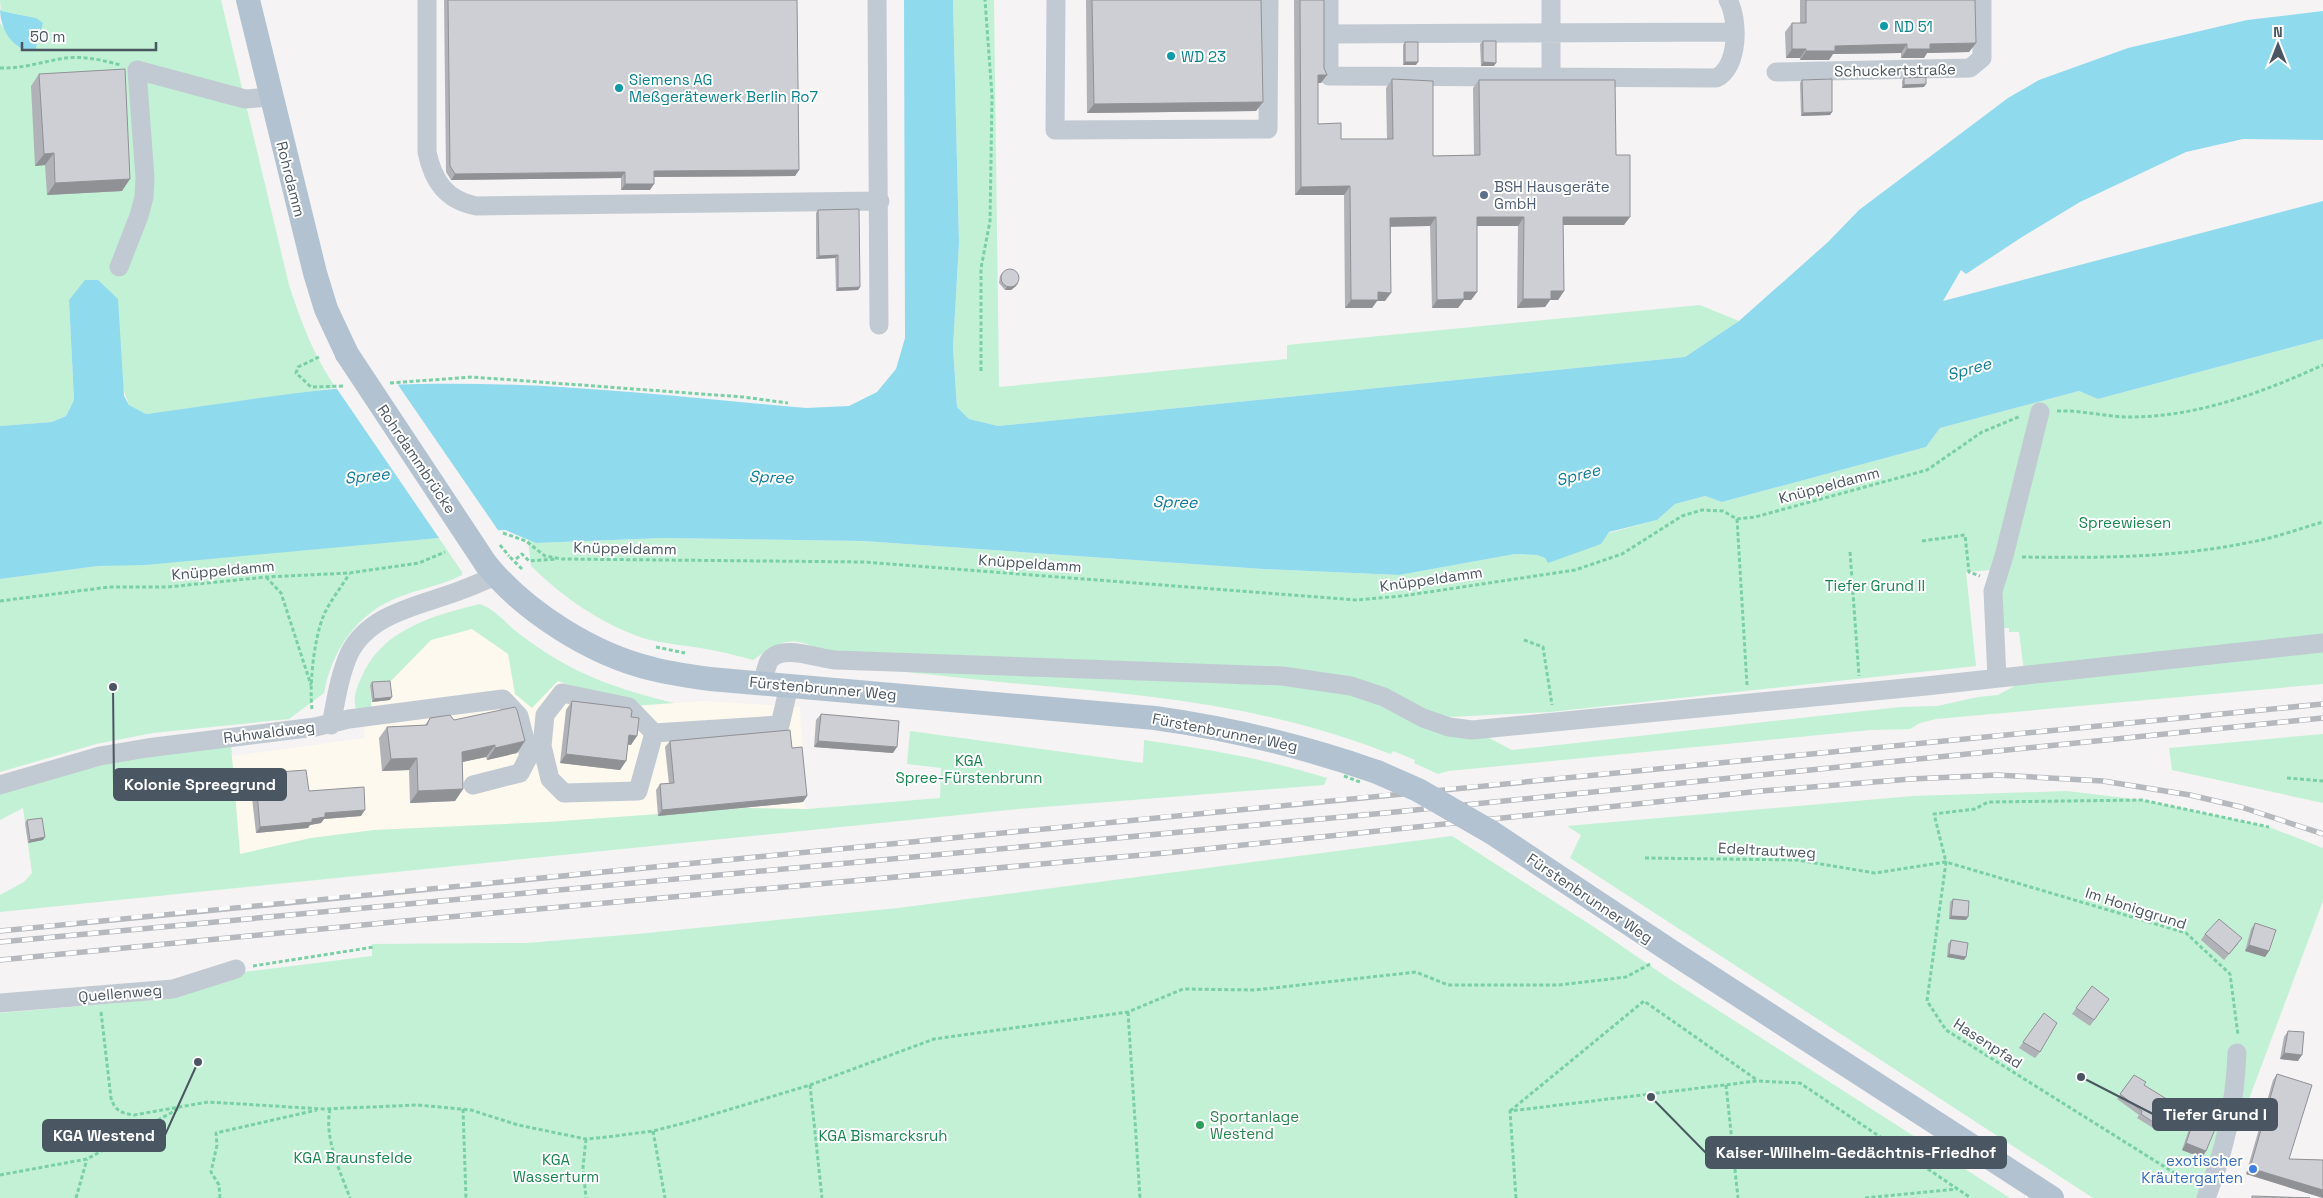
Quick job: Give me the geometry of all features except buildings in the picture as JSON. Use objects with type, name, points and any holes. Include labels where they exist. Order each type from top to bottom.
[{"type":"main road","name":"Rohrdamm","points":[[248,0],[315,272],[326,309],[347,354]]},
{"type":"main road","name":"Rohrdammbrücke","points":[[347,354],[491,570]]},
{"type":"main road","name":"Fürstenbrunner Weg","points":[[491,570],[534,609],[582,642],[652,669],[762,684],[1079,710],[1202,725],[1281,741],[1377,772],[1418,790],[1491,832],[1672,952],[2052,1198]]},
{"type":"street","points":[[427,0],[427,152],[430,169],[439,186],[450,196],[462,203],[476,206],[880,201]]},
{"type":"street","points":[[877,0],[880,201],[879,325]]},
{"type":"street","points":[[1056,0],[1055,130],[1268,130],[1269,0]]},
{"type":"street","points":[[1329,0],[1329,76],[1551,75],[1716,78],[1723,74],[1734,54],[1733,13],[1728,0]]},
{"type":"street","points":[[1551,75],[1552,0]]},
{"type":"street","name":"Schuckertstraße","points":[[1776,72],[1970,68],[1982,58],[1982,0]]},
{"type":"street","points":[[1329,34],[1734,32]]},
{"type":"street","points":[[119,267],[144,198],[145,178],[137,70],[245,99],[271,96]]},
{"type":"street","points":[[1997,678],[1993,591],[2004,556],[2040,412]]},
{"type":"street","name":"Ruhwaldweg","points":[[0,785],[100,756],[200,740],[331,724],[338,682],[350,652],[368,631],[391,615],[464,590],[491,570]]},
{"type":"street","points":[[762,684],[769,661],[784,652],[836,660],[1282,676],[1351,686],[1384,697],[1423,718],[1449,727],[1472,730],[1748,704],[2323,643]]},
{"type":"street","points":[[654,733],[780,724],[790,686]]},
{"type":"street","points":[[562,693],[629,707],[654,733],[638,791],[564,793],[550,779],[542,746],[545,715],[562,693]]},
{"type":"street","points":[[331,724],[349,719],[504,699],[519,716],[529,756],[520,773],[473,785]]},
{"type":"street","name":"Quellenweg","points":[[0,1002],[100,996],[173,989],[236,969]]},
{"type":"street","points":[[2207,1196],[2229,1127],[2236,1090],[2237,1053]]},
{"type":"path","points":[[981,371],[981,268],[990,221],[992,96],[985,0]]},
{"type":"path","points":[[0,68],[12,69],[67,58],[102,60],[137,70]]},
{"type":"path","points":[[319,356],[298,367],[296,373],[304,382],[311,387],[350,385]]},
{"type":"path","name":"Knüppeldamm","points":[[503,533],[526,540],[546,556],[562,559],[866,562],[1356,600],[1402,596],[1575,570],[1622,554],[1682,516],[1702,510],[1722,511],[1737,518],[1755,517],[1927,470],[1982,432],[2016,418],[2040,412],[2061,411],[2126,417],[2202,408],[2245,397],[2323,366]]},
{"type":"path","points":[[388,383],[472,377],[788,402]]},
{"type":"path","points":[[1737,518],[1748,704]]},
{"type":"path","points":[[2004,556],[2112,558],[2179,554],[2248,543],[2323,522]]},
{"type":"path","points":[[1922,540],[1965,536],[1969,572],[1996,583]]},
{"type":"path","name":"Knüppeldamm","points":[[0,601],[109,587],[168,587],[266,577],[349,573],[419,563],[445,552]]},
{"type":"path","points":[[1850,552],[1860,692]]},
{"type":"path","points":[[516,559],[522,554],[529,561],[562,559]]},
{"type":"path","points":[[266,577],[281,593],[312,688],[314,657],[323,617],[349,573]]},
{"type":"path","points":[[1524,640],[1538,644],[1545,652],[1554,722]]},
{"type":"path","points":[[2287,778],[2323,781]]},
{"type":"path","name":"Hasenpfad","points":[[2207,1196],[1946,1030],[1927,1000],[1946,862],[1934,814],[1975,809],[1988,802],[2142,800],[2269,827]]},
{"type":"path","name":"Edeltrautweg","points":[[1645,858],[1796,860],[1875,873],[1946,862]]},
{"type":"path","name":"Im Honiggrund","points":[[1946,862],[2186,933],[2230,974],[2238,1030],[2237,1053]]},
{"type":"path","points":[[236,969],[374,946]]},
{"type":"path","points":[[100,996],[104,1052],[111,1098],[114,1108],[122,1114],[134,1115],[208,1102],[323,1109],[418,1105],[463,1109],[518,1125],[586,1138],[653,1130],[810,1085],[934,1039],[1128,1012],[1183,989],[1255,990],[1416,972],[1448,985],[1569,984],[1626,977],[1672,952]]},
{"type":"path","points":[[1510,1111],[1644,1001],[1757,1081]]},
{"type":"path","points":[[1128,1012],[1140,1198]]},
{"type":"path","points":[[1510,1111],[1757,1081],[1800,1083],[1971,1198]]},
{"type":"path","points":[[1726,1084],[1738,1198]]},
{"type":"path","points":[[810,1085],[822,1198]]},
{"type":"path","points":[[0,1174],[87,1159],[181,1107]]},
{"type":"path","points":[[220,1198],[219,1185],[211,1172],[217,1145],[216,1133],[323,1109]]},
{"type":"path","points":[[330,1109],[328,1117],[331,1144],[350,1198]]},
{"type":"path","points":[[463,1109],[466,1198]]},
{"type":"path","points":[[1510,1111],[1516,1198]]},
{"type":"path","points":[[653,1130],[662,1176],[664,1198]]},
{"type":"path","points":[[586,1138],[583,1167],[586,1198]]},
{"type":"path","points":[[76,1198],[87,1159]]},
{"type":"path","points":[[1865,1198],[1958,1189]]},
{"type":"path","points":[[1921,1192],[1921,1198]]},
{"type":"shaded area","points":[[472,629],[509,654],[633,706],[705,701],[800,707],[805,809],[743,808],[547,822],[374,830],[311,838],[240,854],[232,756],[365,738],[363,707],[431,640]]},
{"type":"green space","points":[[0,0],[221,0],[289,285],[309,338],[336,388],[146,414],[129,405],[122,386],[69,300],[74,400],[66,416],[52,422],[0,426],[0,23],[19,48],[36,18],[1,11]]},
{"type":"green space","points":[[953,0],[994,0],[999,387],[1287,359],[1287,345],[1700,305],[1739,321],[1685,357],[998,426],[969,419],[957,407],[953,348],[959,243]]},
{"type":"green space","points":[[2323,339],[2323,684],[1936,719],[1920,723],[1910,729],[1871,730],[1448,771],[1438,774],[1414,763],[1415,760],[1393,751],[1391,754],[1339,736],[1247,712],[1153,697],[886,670],[1319,684],[1481,734],[1512,750],[1900,707],[1937,706],[1978,697],[1998,695],[2025,680],[2019,632],[2009,632],[2009,628],[2000,628],[1992,570],[1966,572],[1976,666],[1550,712],[1448,717],[1448,722],[1371,687],[820,650],[801,642],[793,641],[778,645],[753,660],[707,649],[658,642],[640,637],[610,624],[568,598],[531,566],[528,540],[505,530],[536,543],[664,538],[863,541],[1263,569],[1398,575],[1515,554],[1537,555],[1545,558],[1609,533],[1657,520],[1675,504],[1705,496],[1722,502],[1926,447],[1940,428],[2079,391],[2098,399]]},
{"type":"green space","points":[[439,538],[462,572],[462,575],[447,582],[399,597],[371,613],[359,623],[340,648],[333,662],[324,693],[289,719],[153,733],[96,744],[0,772],[0,579],[97,566]]},
{"type":"green space","points":[[480,604],[494,611],[513,629],[548,654],[578,671],[625,689],[674,703],[633,706],[593,695],[558,681],[532,708],[515,694],[508,654],[472,629],[431,640],[388,684],[370,685],[372,713],[357,711],[355,694],[361,678],[370,661],[382,647],[410,627],[444,614]]},
{"type":"green space","name":"KGA Spree-Fürstenbrunn","points":[[910,731],[1143,763],[1144,740],[1236,755],[1282,765],[1327,778],[1324,785],[1018,809],[0,912],[0,895],[24,882],[32,873],[23,808],[0,820],[0,794],[95,766],[123,760],[231,745],[240,854],[311,838],[374,830],[547,822],[743,808],[807,809],[940,798],[941,768],[907,764]]},
{"type":"green space","points":[[2323,734],[2323,803],[2172,770],[2169,748]]},
{"type":"green space","points":[[2067,791],[2142,800],[2269,827],[2323,848],[2323,901],[2212,1198],[2093,1198],[1570,858],[1581,835],[1567,826],[1913,796]]},
{"type":"green space","points":[[1452,836],[1594,927],[1671,980],[2010,1198],[0,1198],[0,1013],[152,1000],[243,972],[372,956],[372,944],[526,943],[898,908]]},
{"type":"water","name":"Spree","points":[[904,0],[953,0],[959,243],[953,348],[957,407],[969,419],[998,426],[1685,357],[1739,321],[1828,242],[1859,210],[2008,98],[2039,80],[2128,48],[2247,20],[2323,11],[2323,140],[2243,139],[2186,152],[2080,202],[1966,274],[1961,270],[1943,301],[2323,201],[2323,339],[2098,399],[2079,391],[1940,428],[1926,447],[1722,502],[1705,496],[1675,504],[1657,520],[1609,532],[1601,544],[1548,563],[1545,558],[1537,555],[1515,554],[1399,575],[1263,569],[863,541],[664,538],[536,543],[505,530],[445,533],[439,538],[145,565],[98,566],[0,579],[0,426],[52,422],[66,416],[74,400],[69,300],[85,280],[98,280],[118,299],[124,396],[129,405],[146,414],[248,399],[351,387],[386,385],[468,384],[565,387],[806,408],[849,406],[877,392],[896,369],[905,338]]},
{"type":"water","points":[[0,9],[1,11],[36,18],[43,23],[35,51],[21,48],[14,44],[7,35],[3,25]]},
{"type":"pier","points":[[396,382],[500,533],[446,536],[441,541],[335,386]]},
{"type":"railway","points":[[0,931],[2323,704]]},
{"type":"railway","points":[[0,942],[1385,813],[2323,718]]},
{"type":"railway","points":[[0,960],[404,921],[1176,852],[1761,791],[1911,779],[1997,775],[2103,781],[2190,795],[2241,807],[2323,834]]},
{"type":"place","name":"ND 51","points":[[1884,26]]},
{"type":"place","name":"WD 23","points":[[1171,56]]},
{"type":"place","name":"Siemens AG Meßgerätewerk Berlin Ro7","points":[[619,88]]},
{"type":"place","name":"BSH Hausgeräte GmbH","points":[[1484,195]]},
{"type":"place","name":"Kolonie Spreegrund","points":[[113,687]]},
{"type":"place","name":"KGA Westend","points":[[198,1062]]},
{"type":"place","name":"Tiefer Grund I","points":[[2081,1077]]},
{"type":"place","name":"Kaiser-Wilhelm-Gedächtnis-Friedhof","points":[[1651,1097]]},
{"type":"place","name":"Sportanlage Westend","points":[[1200,1125]]},
{"type":"place","name":"exotischer Kräutergarten","points":[[2253,1169]]},
{"type":"park label","name":"Spreewiesen","points":[[2125,522]]},
{"type":"park label","name":"Tiefer Grund II","points":[[1875,585]]},
{"type":"park label","name":"KGA Bismarcksruh","points":[[883,1135]]},
{"type":"park label","name":"KGA Braunsfelde","points":[[353,1157]]},
{"type":"park label","name":"KGA Wasserturm","points":[[556,1168]]}]
